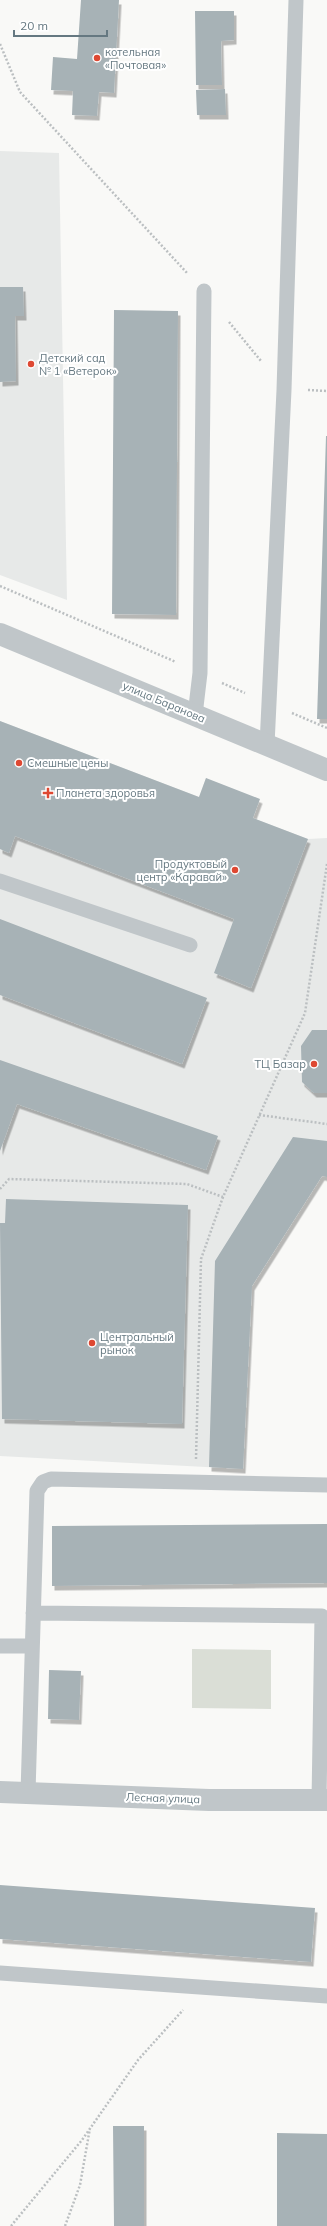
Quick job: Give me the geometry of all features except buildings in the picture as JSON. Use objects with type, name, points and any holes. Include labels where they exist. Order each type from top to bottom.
[{"type":"street","name":"улица Баранова","points":[[0,634],[327,770]]},
{"type":"street","name":"Лесная улица","points":[[0,1792],[209,1800],[323,1800]]},
{"type":"lane","points":[[267,745],[284,390],[296,0]]},
{"type":"lane","points":[[195,715],[200,673],[204,291]]},
{"type":"lane","points":[[0,881],[190,945]]},
{"type":"lane","points":[[28,1793],[31,1646],[37,1491],[42,1482],[51,1479],[327,1485]]},
{"type":"lane","points":[[33,1613],[322,1616],[323,1800]]},
{"type":"lane","points":[[0,1646],[31,1646]]},
{"type":"lane","points":[[0,1973],[327,1996]]},
{"type":"path","points":[[0,44],[20,92],[204,291],[284,390]]},
{"type":"path","points":[[0,586],[327,728]]},
{"type":"path","points":[[195,1483],[201,1258],[223,1196],[305,1013],[327,864]]},
{"type":"path","points":[[259,1115],[327,1124]]},
{"type":"path","points":[[0,1189],[9,1180],[187,1184],[223,1196]]},
{"type":"path","points":[[11,2226],[90,2128],[138,2060],[204,1987]]},
{"type":"path","points":[[65,2226],[80,2185],[90,2128]]},
{"type":"shaded area","name":"Детский сад № 1 «Ветерок»","points":[[0,151],[59,153],[67,600],[0,575]]},
{"type":"shaded area","points":[[0,721],[199,797],[206,778],[253,818],[308,839],[327,838],[327,1177],[322,1176],[252,1286],[243,1469],[0,1456]]},
{"type":"shaded area","points":[[192,1649],[271,1650],[271,1709],[192,1708]]},
{"type":"place","name":"котельная «Почтовая»","points":[[97,58]]},
{"type":"place","name":"Детский сад № 1 «Ветерок»","points":[[31,364]]},
{"type":"place","name":"Смешные цены","points":[[19,763]]},
{"type":"place","name":"Планета здоровья","points":[[48,793]]},
{"type":"place","name":"Продуктовый центр «Каравай»","points":[[235,870]]},
{"type":"place","name":"ТЦ Базар","points":[[314,1064]]},
{"type":"place","name":"Центральный рынок","points":[[92,1343]]}]
